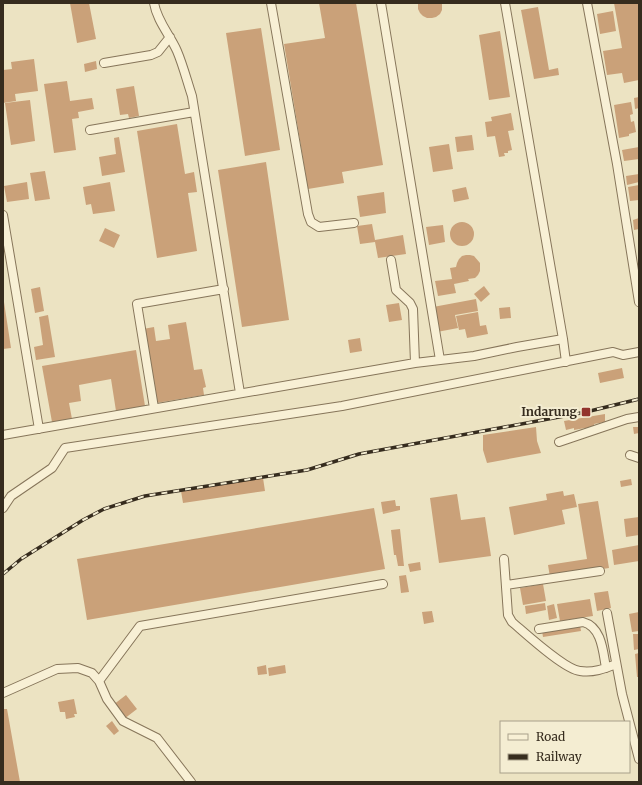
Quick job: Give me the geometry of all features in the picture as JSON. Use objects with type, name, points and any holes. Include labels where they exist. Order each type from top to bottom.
[{"type":"lane","points":[[154,3],[159,18],[177,50],[192,96],[240,392]]},
{"type":"lane","points":[[271,3],[308,214],[311,222],[319,227],[354,224]]},
{"type":"lane","points":[[381,3],[440,360]]},
{"type":"lane","points":[[505,3],[566,362]]},
{"type":"lane","points":[[587,3],[617,164],[639,302]]},
{"type":"lane","points":[[104,63],[151,55],[158,52],[170,37]]},
{"type":"lane","points":[[90,130],[194,112]]},
{"type":"lane","points":[[3,215],[39,429]]},
{"type":"lane","points":[[390,260],[396,290],[410,303],[413,309],[415,363]]},
{"type":"lane","points":[[154,408],[137,304],[224,289]]},
{"type":"lane","points":[[3,435],[240,392],[415,363],[474,356],[563,339]]},
{"type":"lane","points":[[3,508],[11,496],[52,468],[65,448],[342,406],[613,352],[623,355],[639,352]]},
{"type":"lane","points":[[559,442],[627,419],[639,417]]},
{"type":"lane","points":[[630,455],[639,458]]},
{"type":"lane","points":[[504,560],[508,615],[512,622],[557,659],[578,671],[594,671],[616,664]]},
{"type":"lane","points":[[506,585],[600,571]]},
{"type":"lane","points":[[99,681],[140,626],[383,584]]},
{"type":"lane","points":[[607,613],[622,694],[629,721]]},
{"type":"lane","points":[[539,629],[583,622],[589,623],[597,631],[600,638],[606,668]]},
{"type":"lane","points":[[3,693],[56,669],[78,668],[92,673],[99,681],[107,699],[123,721],[157,738],[191,782]]},
{"type":"lane","points":[[630,725],[639,759]]},
{"type":"building","points":[[70,3],[89,3],[96,39],[77,43]]},
{"type":"building","points":[[319,3],[356,3],[383,165],[342,172],[344,183],[308,189],[284,44],[325,38]]},
{"type":"building","points":[[418,3],[442,3],[442,10],[436,17],[427,18],[420,13]]},
{"type":"building","points":[[614,3],[639,3],[639,80],[624,83],[622,73],[607,75],[603,51],[622,48]]},
{"type":"building","points":[[538,7],[549,70],[558,68],[559,75],[534,79],[521,10]]},
{"type":"building","points":[[613,11],[616,31],[600,34],[597,14]]},
{"type":"building","points":[[261,28],[280,150],[245,156],[226,33]]},
{"type":"building","points":[[500,31],[510,97],[489,100],[479,35]]},
{"type":"building","points":[[34,59],[38,91],[15,94],[16,101],[3,103],[3,70],[12,69],[11,62]]},
{"type":"building","points":[[96,61],[97,69],[85,72],[84,64]]},
{"type":"building","points":[[67,81],[70,101],[92,98],[94,109],[78,112],[79,118],[72,119],[76,150],[54,153],[44,84]]},
{"type":"building","points":[[134,86],[139,116],[129,118],[128,114],[120,115],[116,89]]},
{"type":"building","points":[[639,97],[639,108],[635,109],[634,98]]},
{"type":"building","points":[[30,100],[35,141],[11,145],[5,103]]},
{"type":"building","points":[[631,102],[633,114],[630,115],[631,122],[634,121],[636,132],[629,134],[629,136],[619,138],[614,105]]},
{"type":"building","points":[[511,113],[514,130],[508,131],[512,150],[508,151],[508,153],[504,153],[505,156],[499,157],[495,136],[487,137],[485,122],[492,121],[491,117]]},
{"type":"building","points":[[177,124],[185,174],[194,172],[197,192],[188,193],[197,251],[157,258],[137,131]]},
{"type":"building","points":[[472,135],[474,150],[457,152],[455,137]]},
{"type":"building","points":[[119,137],[125,172],[102,176],[99,157],[116,154],[114,138]]},
{"type":"building","points":[[449,144],[453,169],[433,172],[429,147]]},
{"type":"building","points":[[639,147],[639,159],[624,161],[622,150]]},
{"type":"building","points":[[266,162],[289,320],[242,327],[218,170]]},
{"type":"building","points":[[45,171],[50,199],[35,201],[30,173]]},
{"type":"building","points":[[639,174],[639,182],[627,185],[626,176]]},
{"type":"building","points":[[27,182],[29,199],[7,202],[4,186]]},
{"type":"building","points":[[110,182],[115,211],[93,214],[91,204],[86,205],[83,187]]},
{"type":"building","points":[[639,185],[639,200],[630,201],[628,187]]},
{"type":"building","points":[[466,187],[469,199],[454,202],[452,190]]},
{"type":"building","points":[[384,192],[386,213],[360,217],[357,196]]},
{"type":"building","points":[[639,218],[639,229],[634,230],[633,220]]},
{"type":"building","points":[[457,222],[467,222],[474,229],[474,239],[467,246],[457,246],[450,239],[450,229]]},
{"type":"building","points":[[372,224],[375,240],[403,235],[406,254],[378,258],[375,242],[360,244],[357,226]]},
{"type":"building","points":[[443,225],[445,242],[429,245],[426,227]]},
{"type":"building","points":[[105,228],[120,235],[114,248],[99,241]]},
{"type":"building","points":[[466,255],[474,256],[480,263],[480,271],[478,275],[475,278],[468,279],[469,281],[454,284],[456,293],[438,296],[435,281],[452,279],[450,268],[456,267],[459,259]]},
{"type":"building","points":[[484,286],[490,294],[481,302],[474,294]]},
{"type":"building","points":[[40,287],[44,311],[35,313],[31,289]]},
{"type":"building","points":[[476,299],[478,311],[455,315],[458,328],[437,332],[433,307]]},
{"type":"building","points":[[3,302],[11,348],[3,349]]},
{"type":"building","points":[[399,303],[402,320],[389,322],[386,305]]},
{"type":"building","points":[[510,307],[511,318],[500,319],[499,308]]},
{"type":"building","points":[[478,312],[480,326],[486,325],[488,334],[467,338],[465,329],[459,330],[456,316]]},
{"type":"building","points":[[48,315],[55,357],[36,360],[34,347],[43,345],[39,317]]},
{"type":"building","points":[[186,322],[194,370],[202,369],[206,387],[203,388],[204,395],[156,403],[143,329],[154,327],[156,341],[170,339],[168,325]]},
{"type":"building","points":[[360,338],[362,351],[350,353],[348,340]]},
{"type":"building","points":[[136,350],[145,406],[116,411],[111,379],[79,385],[81,401],[69,403],[72,419],[52,422],[42,366]]},
{"type":"building","points":[[622,368],[624,378],[600,383],[598,373]]},
{"type":"building","points":[[605,414],[605,422],[594,424],[594,426],[589,427],[590,429],[585,430],[585,428],[574,430],[574,428],[566,430],[564,421]]},
{"type":"building","points":[[536,427],[537,441],[541,453],[487,463],[483,450],[483,435]]},
{"type":"building","points":[[633,427],[638,427],[639,433],[634,434]]},
{"type":"building","points":[[263,478],[265,491],[183,503],[181,491]]},
{"type":"building","points":[[631,479],[632,485],[621,487],[620,481]]},
{"type":"building","points":[[563,491],[564,496],[574,494],[577,507],[562,510],[565,524],[514,535],[509,507],[547,500],[546,494]]},
{"type":"building","points":[[457,494],[461,520],[485,517],[491,556],[439,563],[430,498]]},
{"type":"building","points":[[395,500],[396,506],[400,506],[400,510],[383,514],[381,502]]},
{"type":"building","points":[[598,501],[609,568],[550,577],[548,565],[587,559],[578,504]]},
{"type":"building","points":[[374,508],[385,569],[87,620],[77,559]]},
{"type":"building","points":[[639,517],[639,535],[626,537],[624,519]]},
{"type":"building","points":[[400,529],[404,566],[398,566],[396,555],[394,555],[391,530]]},
{"type":"building","points":[[639,545],[639,561],[614,565],[612,550]]},
{"type":"building","points":[[420,562],[421,570],[410,572],[408,564]]},
{"type":"building","points":[[406,575],[409,592],[401,593],[399,576]]},
{"type":"building","points":[[543,584],[546,601],[523,605],[520,588]]},
{"type":"building","points":[[608,591],[611,608],[597,611],[594,593]]},
{"type":"building","points":[[590,599],[593,616],[560,621],[557,604]]},
{"type":"building","points":[[545,603],[546,610],[526,614],[525,606]]},
{"type":"building","points":[[554,604],[557,618],[549,620],[547,606]]},
{"type":"building","points":[[432,611],[434,622],[424,624],[422,612]]},
{"type":"building","points":[[639,612],[639,631],[632,632],[629,614]]},
{"type":"building","points":[[580,625],[581,631],[543,637],[542,631]]},
{"type":"building","points":[[633,634],[639,634],[639,649],[634,650]]},
{"type":"building","points":[[639,653],[639,677],[637,677],[635,654]]},
{"type":"building","points":[[266,665],[267,674],[258,675],[257,667]]},
{"type":"building","points":[[285,665],[286,673],[269,676],[268,668]]},
{"type":"building","points":[[126,695],[137,709],[124,719],[113,705]]},
{"type":"building","points":[[74,699],[77,714],[74,714],[75,717],[66,719],[65,712],[60,712],[58,702]]},
{"type":"building","points":[[3,709],[7,709],[20,782],[3,782]]},
{"type":"building","points":[[112,721],[119,731],[114,735],[106,726]]},
{"type":"railway","points":[[3,574],[21,559],[83,520],[104,509],[145,496],[307,470],[359,454],[586,412],[639,399]]},
{"type":"place","name":"Indarung","points":[[586,412]]}]
